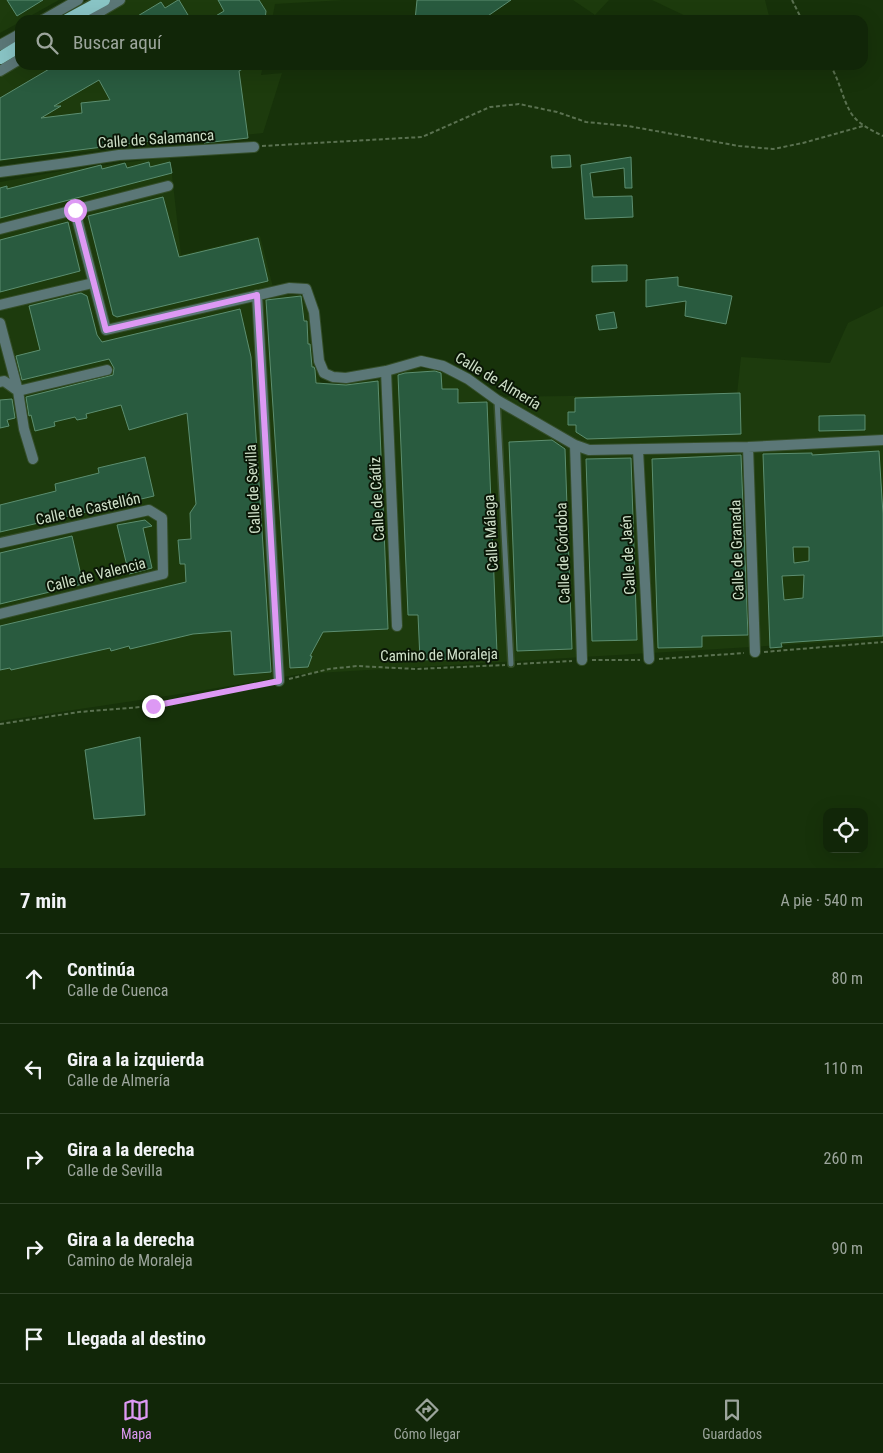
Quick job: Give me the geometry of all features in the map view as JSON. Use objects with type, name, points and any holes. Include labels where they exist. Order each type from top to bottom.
[{"type":"main road","points":[[69,15],[91,0]]},
{"type":"main road","points":[[77,15],[104,0]]},
{"type":"main road","points":[[0,58],[15,49]]},
{"type":"street","points":[[52,15],[78,0]]},
{"type":"street","points":[[94,15],[120,0]]},
{"type":"street","points":[[0,45],[15,37]]},
{"type":"street","points":[[0,71],[15,62]]},
{"type":"street","name":"Calle de Salamanca","points":[[0,172],[118,154],[254,147]]},
{"type":"street","points":[[0,229],[168,186]]},
{"type":"street","points":[[0,305],[93,283],[75,210]]},
{"type":"street","name":"Calle de Almería","points":[[93,283],[106,330],[288,288],[306,289],[314,312],[319,361],[324,373],[333,377],[346,378],[421,361],[443,366],[468,379],[497,400],[575,445],[589,450],[748,447],[883,440]]},
{"type":"street","name":"Calle de Sevilla","points":[[257,295],[279,681]]},
{"type":"street","points":[[0,323],[18,391],[24,429],[33,459]]},
{"type":"street","points":[[0,382],[4,381],[18,391],[107,370]]},
{"type":"street","name":"Calle de Cádiz","points":[[386,370],[397,626]]},
{"type":"street","name":"Calle de Córdoba","points":[[575,445],[582,660]]},
{"type":"street","name":"Calle de Granada","points":[[748,447],[755,652]]},
{"type":"street","name":"Calle de Jaén","points":[[638,450],[649,660]]},
{"type":"street","name":"Calle de Castellón","points":[[0,543],[149,510],[162,518],[163,537]]},
{"type":"street","name":"Calle de Valencia","points":[[0,614],[164,574],[163,537]]},
{"type":"lane","name":"Calle Málaga","points":[[497,400],[511,664]]},
{"type":"path","points":[[792,0],[800,15]]},
{"type":"path","points":[[833,70],[838,77],[851,113],[863,126],[883,136]]},
{"type":"path","points":[[254,147],[422,137],[490,108],[519,104],[557,112],[586,122],[628,126],[682,134],[739,146],[773,149],[803,143],[863,126]]},
{"type":"path","name":"Camino de Moraleja","points":[[0,724],[79,712],[153,706],[330,669],[357,666],[416,669],[582,660],[649,660],[883,642]]},
{"type":"shaded area","points":[[0,0],[59,0],[32,15],[15,15],[15,25],[0,33]]},
{"type":"shaded area","points":[[126,0],[344,0],[275,4],[273,15],[100,15]]},
{"type":"shaded area","points":[[573,0],[609,0],[595,15]]},
{"type":"shaded area","points":[[652,0],[765,0],[769,15],[684,15]]},
{"type":"shaded area","points":[[15,65],[15,70],[262,70],[261,75],[282,73],[263,133],[13,159],[0,162],[0,74]]},
{"type":"shaded area","points":[[170,157],[181,255],[260,236],[275,295],[305,295],[321,386],[379,379],[404,367],[443,370],[489,397],[737,394],[741,357],[830,363],[848,323],[883,306],[883,639],[301,674],[0,721],[0,182],[73,169]]},
{"type":"building","points":[[7,0],[43,0],[19,15],[16,15]]},
{"type":"building","points":[[179,0],[188,15],[139,15],[161,2],[165,8]]},
{"type":"building","points":[[218,0],[259,0],[266,11],[266,15],[217,15],[224,11]]},
{"type":"building","points":[[417,0],[511,0],[489,15],[416,15]]},
{"type":"building","points":[[48,70],[241,70],[239,71],[248,138],[204,143],[203,138],[158,144],[158,140],[0,160],[0,98]],"holes":[[[99,80],[110,100],[81,103],[82,113],[41,118],[61,106],[54,106]]]},
{"type":"building","points":[[570,155],[571,167],[552,168],[551,156]]},
{"type":"building","points":[[631,157],[632,188],[625,188],[624,168],[590,173],[593,197],[632,196],[633,217],[585,219],[581,165]]},
{"type":"building","points":[[149,162],[150,167],[170,162],[172,173],[0,218],[0,188],[7,186],[7,189],[101,165],[102,169],[125,163],[127,168]]},
{"type":"building","points":[[163,197],[179,257],[258,238],[268,281],[117,317],[113,315],[88,216]]},
{"type":"building","points":[[68,222],[80,271],[0,292],[0,240]]},
{"type":"building","points":[[627,265],[627,281],[592,282],[592,266]]},
{"type":"building","points":[[678,277],[678,286],[732,296],[726,324],[685,316],[686,301],[646,307],[646,280]]},
{"type":"building","points":[[81,293],[87,296],[97,335],[102,342],[240,309],[251,357],[271,672],[234,675],[231,631],[193,634],[130,649],[129,646],[111,651],[110,648],[11,670],[10,668],[0,670],[0,626],[186,582],[185,564],[180,564],[178,540],[191,539],[190,513],[196,504],[187,413],[129,430],[121,405],[86,414],[87,418],[77,420],[75,417],[54,422],[55,426],[35,431],[31,415],[29,416],[26,397],[113,375],[114,368],[109,359],[22,380],[16,356],[40,350],[29,306]]},
{"type":"building","points":[[301,296],[304,321],[307,321],[308,344],[310,344],[312,367],[315,370],[316,383],[346,385],[378,381],[388,629],[323,632],[310,656],[312,656],[308,667],[290,668],[266,300]]},
{"type":"building","points":[[614,312],[617,328],[599,330],[596,315]]},
{"type":"building","points":[[435,371],[441,373],[442,389],[458,389],[458,403],[487,402],[497,653],[453,656],[453,659],[420,660],[418,615],[408,615],[398,375]]},
{"type":"building","points":[[740,393],[741,434],[587,439],[576,432],[576,425],[568,425],[568,412],[575,412],[575,398]]},
{"type":"building","points":[[12,399],[15,418],[7,420],[9,426],[0,428],[0,400]]},
{"type":"building","points":[[865,415],[865,430],[819,431],[819,416]]},
{"type":"building","points":[[552,440],[565,449],[572,649],[517,651],[509,442]]},
{"type":"building","points":[[879,451],[883,514],[883,636],[781,643],[782,647],[770,648],[763,454],[812,453],[812,455]],"holes":[[[793,547],[809,547],[809,561],[794,563]],[[804,575],[803,598],[784,600],[782,576]]]},
{"type":"building","points":[[741,455],[748,635],[702,636],[702,647],[658,648],[652,459]]},
{"type":"building","points":[[145,457],[154,496],[0,532],[0,505],[56,491],[55,484],[99,473],[98,468]]},
{"type":"building","points":[[631,458],[637,640],[592,641],[586,459]]},
{"type":"building","points":[[145,520],[152,526],[143,528],[152,568],[129,574],[117,525]]},
{"type":"building","points":[[72,536],[83,584],[0,604],[0,553]]},
{"type":"building","points":[[140,737],[145,815],[94,819],[85,750]]},
{"type":"route","points":[[75,210],[106,330],[257,295],[279,681],[153,706]]}]
